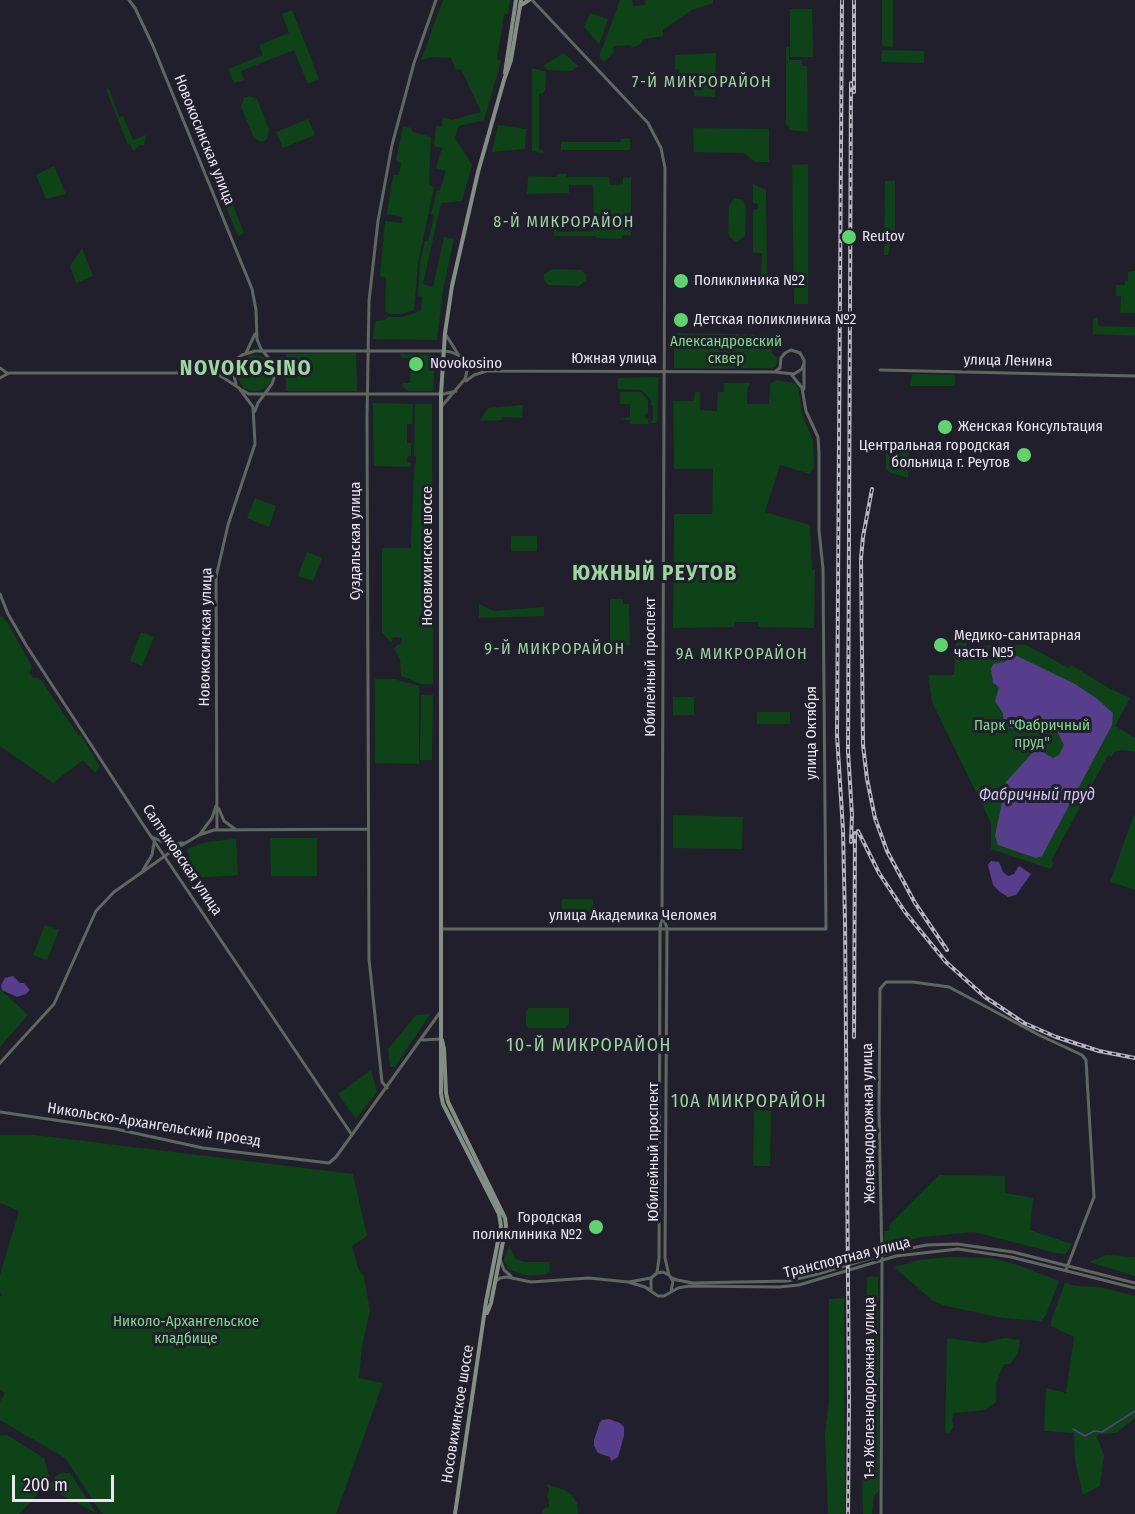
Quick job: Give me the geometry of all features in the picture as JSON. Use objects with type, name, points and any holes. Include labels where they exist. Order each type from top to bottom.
[{"type":"main road","name":"Носовихинское шоссе","points":[[455,1514],[500,1219],[443,1104],[441,1089],[441,394],[445,333],[452,286],[462,237],[504,80],[516,0]]},
{"type":"main road","points":[[521,3],[531,0]]},
{"type":"main road","name":"Носовихинское шоссе","points":[[504,80],[512,60],[521,3]]},
{"type":"main road","name":"Носовихинское шоссе","points":[[441,1039],[444,1049],[448,1102],[505,1218],[506,1226],[495,1283],[485,1318]]},
{"type":"street","name":"Новокосинская улица","points":[[129,0],[153,46],[249,283],[255,303],[258,343],[264,352]]},
{"type":"street","name":"Суздальская улица","points":[[387,1088],[382,1082],[370,972],[367,351],[372,273],[385,179],[404,95],[436,0]]},
{"type":"street","name":"Юбилейный проспект","points":[[531,0],[648,123],[661,148],[666,182],[663,372],[662,915],[660,928],[659,1258],[657,1273]]},
{"type":"street","points":[[254,416],[251,404],[234,379],[233,372],[235,364],[253,341],[257,327]]},
{"type":"street","points":[[445,333],[461,357],[467,371],[461,386]]},
{"type":"street","points":[[775,372],[780,368],[783,355],[791,350],[802,355],[804,363],[800,372],[790,374],[781,364]]},
{"type":"street","points":[[255,351],[265,354],[270,359]]},
{"type":"street","points":[[216,373],[244,354],[255,351],[264,352],[276,372],[274,381],[256,407],[254,416]]},
{"type":"street","name":"Южная улица","points":[[264,352],[444,351],[461,357],[474,367],[489,371],[775,372],[790,374]]},
{"type":"street","name":"улица Октября","points":[[804,363],[806,411],[818,437],[819,530],[824,579],[826,929]]},
{"type":"street","points":[[0,368],[9,373],[216,373],[249,394],[441,394],[456,391]]},
{"type":"street","name":"улица Ленина","points":[[880,370],[1135,376]]},
{"type":"street","name":"Южная улица","points":[[441,407],[474,375],[489,371]]},
{"type":"street","points":[[0,378],[9,373]]},
{"type":"street","name":"улица Октября","points":[[790,374],[801,385],[804,396]]},
{"type":"street","points":[[257,394],[270,388]]},
{"type":"street","name":"Новокосинская улица","points":[[217,829],[216,577],[228,525],[255,444],[254,416]]},
{"type":"street","name":"Салтыковская улица","points":[[0,594],[8,614],[26,645],[150,836],[352,1135]]},
{"type":"street","points":[[217,802],[221,817],[236,830]]},
{"type":"street","points":[[199,835],[212,818],[217,802]]},
{"type":"street","points":[[0,1063],[37,1025],[58,997],[96,911],[114,892],[164,856],[199,835],[217,829],[368,829]]},
{"type":"street","points":[[150,836],[164,843],[185,843]]},
{"type":"street","points":[[142,871],[152,855],[154,842]]},
{"type":"street","name":"Юбилейный проспект","points":[[662,915],[667,928],[665,1258],[671,1276]]},
{"type":"street","name":"улица Академика Челомея","points":[[441,928],[826,929]]},
{"type":"street","name":"Железнодорожная улица","points":[[882,1263],[879,1101],[880,989],[888,981],[949,987],[1031,1032],[1082,1055],[1086,1060],[1094,1197],[1068,1266]]},
{"type":"street","name":"Никольско-Архангельский проезд","points":[[0,1112],[116,1129],[204,1148],[328,1163],[336,1157],[441,1011]]},
{"type":"street","points":[[427,1030],[430,1039]]},
{"type":"street","points":[[421,1040],[441,1039]]},
{"type":"street","name":"Транспортная улица","points":[[671,1276],[677,1281],[693,1282],[788,1281],[895,1251],[927,1245],[957,1244],[984,1246],[1135,1283]]},
{"type":"street","name":"Транспортная улица","points":[[670,1294],[678,1288],[689,1286],[789,1286],[837,1275],[896,1256],[928,1251],[974,1250],[1135,1288]]},
{"type":"street","points":[[500,1257],[504,1270],[512,1278]]},
{"type":"street","name":"1-я Железнодорожная улица","points":[[881,1514],[882,1263]]},
{"type":"street","points":[[1066,1270],[1068,1266]]},
{"type":"street","points":[[495,1283],[500,1278],[531,1281],[582,1278],[628,1282],[651,1290],[658,1296],[670,1294],[674,1288],[671,1276],[663,1272],[651,1278],[628,1282]]},
{"type":"street","points":[[651,1278],[651,1290]]},
{"type":"green space","points":[[443,0],[510,0],[508,14],[504,14],[497,59],[501,61],[484,120],[459,126],[455,138],[472,165],[462,201],[441,203],[423,284],[433,287],[444,237],[454,239],[443,289],[437,340],[373,339],[375,321],[389,317],[402,317],[421,311],[422,297],[418,296],[420,264],[434,216],[431,214],[437,191],[440,190],[446,171],[436,168],[442,148],[434,146],[436,126],[442,126],[443,117],[452,120],[481,112],[461,69],[456,70],[451,58],[432,57],[421,60]]},
{"type":"green space","points":[[620,0],[632,0],[633,6],[646,5],[645,0],[713,0],[713,3],[692,10],[663,30],[663,36],[643,39],[641,44],[632,48],[631,45],[613,46],[614,52],[604,62],[599,57]]},
{"type":"green space","points":[[882,0],[893,0],[893,47],[882,46]]},
{"type":"green space","points":[[790,9],[812,9],[813,57],[790,57]]},
{"type":"green space","points":[[292,10],[319,79],[308,84],[294,50],[241,71],[244,80],[234,83],[228,69],[263,55],[259,45],[289,33],[282,14]]},
{"type":"green space","points":[[590,13],[608,19],[599,44],[584,27]]},
{"type":"green space","points":[[786,47],[789,47],[789,60],[802,60],[802,66],[807,66],[808,132],[789,130],[789,126],[786,125]]},
{"type":"green space","points":[[882,50],[924,51],[924,63],[881,62]]},
{"type":"green space","points":[[564,53],[578,66],[571,71],[548,70],[543,66]]},
{"type":"green space","points":[[716,53],[715,97],[694,96],[693,78],[675,78],[675,73],[679,73],[678,69],[675,69],[675,55]]},
{"type":"green space","points":[[532,68],[546,72],[545,90],[539,94],[539,149],[543,153],[532,151]]},
{"type":"green space","points":[[109,88],[119,117],[123,116],[133,140],[146,135],[144,146],[140,145],[133,151],[130,144],[128,145],[106,89]]},
{"type":"green space","points":[[249,96],[257,99],[269,130],[267,139],[262,142],[254,138],[241,107],[244,98]]},
{"type":"green space","points":[[308,119],[315,135],[283,148],[276,132]]},
{"type":"green space","points":[[498,125],[526,129],[525,149],[492,152]]},
{"type":"green space","points":[[403,126],[411,128],[413,132],[431,137],[429,185],[434,187],[418,263],[414,310],[401,314],[390,314],[385,311],[386,277],[380,276],[385,221],[402,223],[402,217],[387,214],[393,175],[399,175],[401,163],[396,161]]},
{"type":"green space","points":[[693,128],[769,129],[769,162],[755,162],[744,153],[694,152]]},
{"type":"green space","points":[[630,138],[630,150],[561,150],[561,142],[620,142],[621,139]]},
{"type":"green space","points":[[808,164],[808,304],[794,304],[792,165]]},
{"type":"green space","points":[[54,166],[66,194],[46,199],[36,175]]},
{"type":"green space","points":[[219,170],[244,233],[238,236],[212,173]]},
{"type":"green space","points":[[557,174],[566,174],[567,177],[609,177],[610,185],[623,184],[623,177],[631,178],[631,218],[611,218],[612,227],[631,227],[631,235],[622,235],[622,239],[596,238],[596,236],[554,236],[553,219],[556,219],[557,232],[594,231],[593,185],[569,185],[569,193],[527,194],[528,176],[556,177]]},
{"type":"green space","points":[[885,181],[895,181],[895,241],[890,244],[888,255],[884,255]]},
{"type":"green space","points":[[753,184],[766,190],[767,276],[761,276],[762,253],[753,253],[753,210],[758,209],[758,204],[753,203]]},
{"type":"green space","points":[[734,198],[743,200],[746,206],[745,236],[737,242],[731,239],[728,233],[729,206]]},
{"type":"green space","points":[[82,248],[93,276],[76,283],[70,266]]},
{"type":"green space","points":[[552,269],[582,270],[586,274],[586,280],[579,286],[548,285],[544,280],[544,274]]},
{"type":"green space","points":[[1135,271],[1135,313],[1120,313],[1121,296],[1116,296],[1116,285],[1125,285],[1125,281],[1128,281],[1128,272]]},
{"type":"green space","points":[[1098,317],[1098,326],[1135,327],[1135,336],[1093,334],[1093,319]]},
{"type":"green space","name":"Александровский сквер","points":[[674,333],[773,335],[772,353],[777,358],[777,363],[775,367],[770,368],[674,368]]},
{"type":"green space","points":[[356,353],[357,391],[286,391],[286,354]]},
{"type":"green space","points":[[400,354],[435,355],[433,391],[408,391],[402,386],[403,383],[410,383],[410,358],[401,358]]},
{"type":"green space","points":[[255,355],[267,361],[273,373],[267,385],[255,391],[243,385],[237,373],[243,361]]},
{"type":"green space","points":[[912,374],[955,375],[955,386],[910,386]]},
{"type":"green space","points":[[658,377],[657,423],[652,423],[650,421],[653,421],[651,400],[642,390],[618,389],[618,378]]},
{"type":"green space","points":[[776,380],[794,383],[798,387],[802,414],[813,440],[814,467],[810,474],[780,465],[765,512],[810,525],[812,569],[815,570],[814,628],[758,627],[758,622],[735,622],[734,627],[673,628],[674,514],[712,514],[713,469],[674,469],[673,401],[694,401],[695,392],[700,392],[700,410],[717,411],[718,392],[724,392],[724,383],[751,383],[747,389],[747,404],[769,404],[770,384]]},
{"type":"green space","points":[[620,392],[641,392],[648,401],[648,413],[644,415],[648,419],[648,424],[630,424],[629,420],[620,419],[630,417],[630,404],[620,404]]},
{"type":"green space","points":[[373,403],[413,404],[412,424],[407,424],[407,443],[411,443],[411,456],[408,456],[407,462],[411,463],[410,467],[374,466]]},
{"type":"green space","points":[[415,404],[432,404],[433,684],[421,684],[401,676],[400,659],[394,649],[401,644],[402,638],[393,637],[391,643],[382,632],[382,548],[411,548],[416,462],[416,456],[414,456]]},
{"type":"green space","points":[[523,405],[522,418],[502,417],[501,420],[480,421],[488,408]]},
{"type":"green space","points":[[886,448],[909,448],[908,478],[891,473],[886,469]]},
{"type":"green space","points":[[255,498],[276,506],[269,527],[247,518]]},
{"type":"green space","points":[[511,536],[537,536],[537,551],[511,551]]},
{"type":"green space","points":[[307,552],[322,558],[313,581],[298,576]]},
{"type":"green space","points":[[610,599],[623,599],[623,604],[629,604],[630,645],[610,646]]},
{"type":"green space","points":[[479,604],[494,611],[544,607],[544,616],[479,618]]},
{"type":"green space","points":[[0,614],[9,625],[31,665],[29,673],[33,678],[41,680],[79,736],[80,734],[100,767],[95,773],[83,760],[53,783],[0,746]]},
{"type":"green space","points":[[141,632],[154,637],[142,666],[130,661]]},
{"type":"green space","name":"Парк \"Фабричный пруд\"","points":[[956,641],[984,649],[984,646],[996,644],[1026,645],[1069,668],[1071,665],[1130,698],[1115,726],[1135,738],[1135,752],[1122,750],[1115,752],[1111,757],[1108,755],[1051,861],[1054,862],[1051,869],[991,849],[991,823],[932,702],[928,675],[954,675]]},
{"type":"green space","points":[[375,679],[394,679],[419,686],[419,764],[375,763]]},
{"type":"green space","points":[[421,695],[433,695],[432,760],[420,760]]},
{"type":"green space","points":[[673,697],[694,697],[694,715],[673,715]]},
{"type":"green space","points":[[757,712],[790,712],[790,724],[757,724]]},
{"type":"green space","points":[[1135,812],[1135,890],[1110,882]]},
{"type":"green space","points":[[673,815],[743,817],[742,849],[673,848]]},
{"type":"green space","points":[[270,838],[317,838],[317,876],[271,876]]},
{"type":"green space","points":[[236,839],[238,875],[194,878],[187,849],[206,842]]},
{"type":"green space","points":[[562,899],[593,899],[593,915],[562,916]]},
{"type":"green space","points":[[45,925],[59,930],[47,960],[33,955]]},
{"type":"green space","points":[[0,989],[28,1015],[0,1047]]},
{"type":"green space","points":[[529,1008],[569,1008],[569,1024],[565,1028],[529,1028],[526,1026],[526,1012]]},
{"type":"green space","points":[[430,1014],[395,1067],[390,1067],[388,1049],[416,1015]]},
{"type":"green space","points":[[371,1070],[377,1092],[356,1119],[338,1094]]},
{"type":"green space","points":[[754,1110],[771,1111],[770,1166],[753,1166]]},
{"type":"green space","name":"Николо-Архангельское кладбище","points":[[0,1135],[35,1135],[353,1174],[367,1236],[352,1246],[358,1268],[364,1277],[370,1311],[362,1346],[359,1378],[383,1383],[336,1514],[104,1514],[65,1458],[0,1420],[0,1402],[5,1393],[0,1390],[0,1297],[2,1295],[0,1275],[19,1211],[0,1203]]},
{"type":"green space","points":[[939,1175],[1005,1176],[1005,1193],[1033,1198],[1030,1230],[1072,1244],[1066,1254],[1056,1253],[974,1232],[921,1237],[884,1248],[884,1231],[889,1231],[890,1224]]},
{"type":"green space","points":[[509,1245],[516,1259],[525,1262],[549,1262],[550,1271],[546,1274],[530,1276],[509,1270],[504,1260]]},
{"type":"green space","points":[[1106,1255],[1135,1257],[1135,1276],[1089,1262]]},
{"type":"green space","points":[[950,1257],[992,1258],[1018,1265],[1059,1281],[1046,1315],[1041,1321],[1003,1318],[946,1306],[933,1301],[894,1267],[919,1260]]},
{"type":"green space","points":[[878,1277],[879,1490],[874,1496],[872,1514],[863,1514],[862,1478],[872,1468],[873,1462],[863,1417],[867,1278]]},
{"type":"green space","points":[[1065,1283],[1099,1287],[1135,1296],[1135,1418],[1116,1433],[1096,1435],[1104,1455],[1100,1486],[1083,1495],[1075,1461],[1074,1433],[1044,1431],[1046,1388],[1066,1393],[1074,1337],[1051,1326]]},
{"type":"green space","points":[[844,1298],[845,1514],[828,1514],[825,1435],[829,1401],[829,1299]]},
{"type":"green space","points":[[947,1338],[983,1343],[1005,1338],[1020,1340],[1018,1353],[1010,1364],[1004,1364],[996,1383],[996,1402],[985,1410],[953,1413],[954,1426],[950,1433],[945,1432]]},
{"type":"green space","points":[[7,1435],[44,1458],[49,1476],[36,1496],[19,1514],[0,1514],[0,1436]]},
{"type":"green space","points":[[61,1473],[70,1473],[96,1513],[48,1488],[56,1476]]},
{"type":"green space","points":[[546,1484],[572,1495],[577,1503],[578,1514],[542,1514],[543,1509],[549,1507],[547,1498],[549,1489]]},
{"type":"water","name":"Фабричный пруд","points":[[1015,655],[1075,684],[1113,713],[1112,725],[1042,856],[1036,858],[998,845],[995,836],[1006,782],[1035,750],[1053,758],[1059,755],[1064,745],[1057,731],[1043,723],[1027,726],[1018,732],[1004,724],[1003,713],[995,701],[999,687],[993,683],[991,669],[993,664],[1004,662]]},
{"type":"water","points":[[991,861],[999,862],[1003,872],[1008,876],[1014,874],[1019,866],[1031,874],[1016,895],[1008,897],[993,885],[988,865]]},
{"type":"water","points":[[13,976],[30,990],[26,994],[17,997],[2,990],[1,985],[5,978]]},
{"type":"water","points":[[609,1419],[624,1427],[618,1457],[611,1461],[610,1457],[598,1453],[594,1446],[600,1422]]},
{"type":"waterway","points":[[1073,1429],[1085,1436],[1094,1431],[1102,1432],[1135,1411]]},
{"type":"railway","points":[[842,0],[837,735],[843,830],[845,921],[848,1514]]},
{"type":"railway","points":[[854,0],[854,92]]},
{"type":"railway","points":[[851,83],[848,751],[852,815],[851,842]]},
{"type":"railway","points":[[872,489],[861,558],[863,745],[867,779],[875,818],[887,851],[915,903],[947,950]]},
{"type":"railway","points":[[858,831],[879,873],[905,912],[946,962],[985,997],[1024,1023],[1056,1037],[1099,1051],[1135,1058]]},
{"type":"railway","points":[[854,1037],[855,833]]},
{"type":"place","name":"Reutov","points":[[849,237]]},
{"type":"place","name":"Поликлиника №2","points":[[681,281]]},
{"type":"place","name":"Детская поликлиника №2","points":[[681,320]]},
{"type":"place","name":"Novokosino","points":[[416,364]]},
{"type":"place","name":"Женская Консультация","points":[[945,427]]},
{"type":"place","name":"Центральная городская больница г. Реутов","points":[[1024,455]]},
{"type":"place","name":"Медико-санитарная часть №5","points":[[941,645]]},
{"type":"place","name":"Городская поликлиника №2","points":[[596,1227]]},
{"type":"district","name":"7-Й МИКРОРАЙОН","points":[[702,83]]},
{"type":"district","name":"8-Й МИКРОРАЙОН","points":[[564,223]]},
{"type":"district","name":"NOVOKOSINO","points":[[246,369]]},
{"type":"district","name":"ЮЖНЫЙ РЕУТОВ","points":[[655,574]]},
{"type":"district","name":"9-Й МИКРОРАЙОН","points":[[555,650]]},
{"type":"district","name":"9А МИКРОРАЙОН","points":[[742,655]]},
{"type":"district","name":"10-Й МИКРОРАЙОН","points":[[589,1046]]},
{"type":"district","name":"10А МИКРОРАЙОН","points":[[749,1102]]}]
